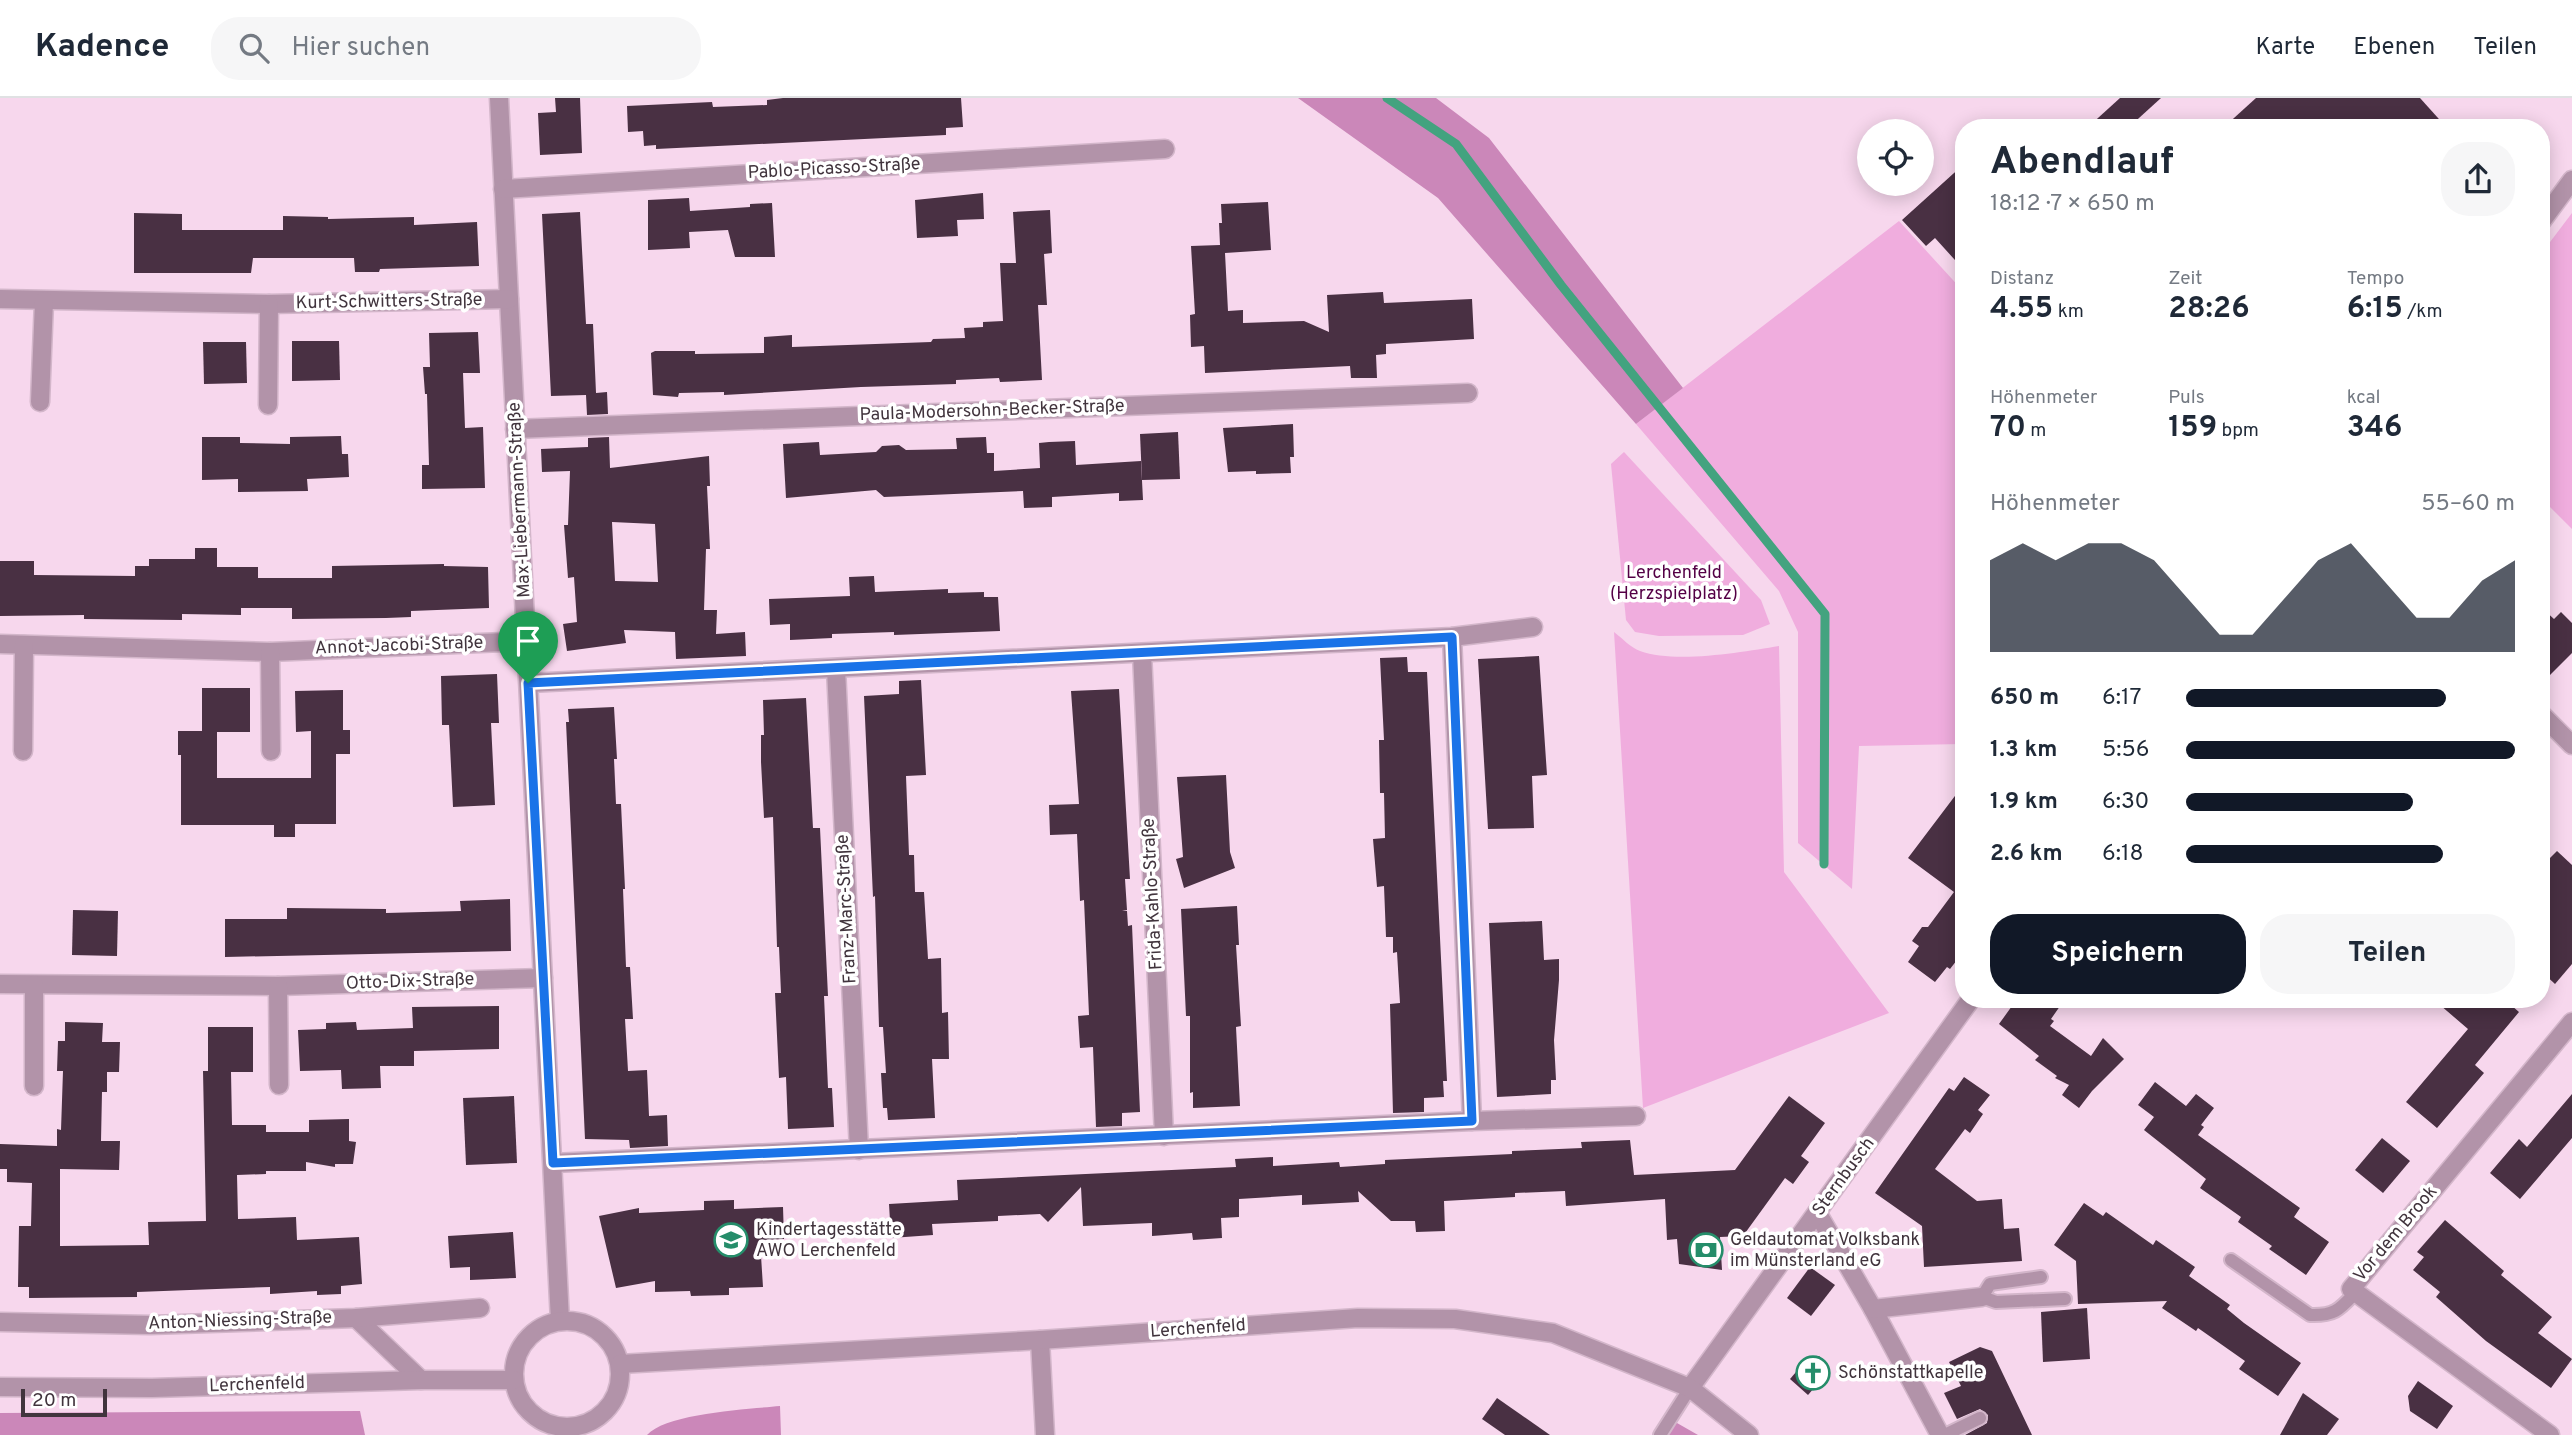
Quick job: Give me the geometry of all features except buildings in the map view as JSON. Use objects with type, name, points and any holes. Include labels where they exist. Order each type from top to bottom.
[{"type":"street","name":"Max-Liebermann-Straße","points":[[499,98],[561,1321]]},
{"type":"street","name":"Pablo-Picasso-Straße","points":[[503,189],[1165,149]]},
{"type":"street","points":[[2550,210],[2572,180]]},
{"type":"street","name":"Kurt-Schwitters-Straße","points":[[0,299],[269,304],[509,299]]},
{"type":"street","points":[[40,402],[44,301]]},
{"type":"street","points":[[268,405],[269,304]]},
{"type":"street","name":"Paula-Modersohn-Becker-Straße","points":[[516,429],[1468,393]]},
{"type":"street","points":[[528,683],[1452,637],[1533,627]]},
{"type":"street","points":[[1452,637],[1472,1121]]},
{"type":"street","name":"Annot-Jacobi-Straße","points":[[0,644],[270,652],[527,641]]},
{"type":"street","points":[[23,751],[24,645]]},
{"type":"street","points":[[270,652],[271,751]]},
{"type":"street","name":"Frida-Kahlo-Straße","points":[[1142,653],[1164,1136]]},
{"type":"street","name":"Franz-Marc-Straße","points":[[836,669],[859,1150]]},
{"type":"street","points":[[2550,723],[2572,745]]},
{"type":"street","name":"Otto-Dix-Straße","points":[[0,984],[278,986],[543,978]]},
{"type":"street","points":[[34,985],[34,1086]]},
{"type":"street","points":[[278,986],[279,1085]]},
{"type":"street","name":"Sternbusch","points":[[1690,1388],[1965,1008]]},
{"type":"street","name":"Vor dem Brook","points":[[2550,1435],[2351,1289],[2572,1022]]},
{"type":"street","points":[[553,1163],[1472,1121],[1636,1116]]},
{"type":"street","points":[[1818,1214],[1873,1309],[1940,1435]]},
{"type":"street","points":[[1873,1309],[1982,1297]]},
{"type":"street","name":"Anton-Niessing-Straße","points":[[0,1322],[150,1325],[356,1318],[481,1308]]},
{"type":"street","points":[[356,1318],[421,1380]]},
{"type":"street","name":"Lerchenfeld","points":[[620,1364],[1041,1340],[1358,1318],[1455,1319],[1552,1333],[1690,1388],[1749,1435]]},
{"type":"street","points":[[561,1321],[581,1322],[598,1331],[612,1346],[620,1364],[620,1383],[607,1409],[583,1425],[564,1431],[530,1413],[519,1398],[514,1380],[514,1363],[520,1348],[538,1330],[561,1321]]},
{"type":"street","points":[[1041,1340],[1045,1435]]},
{"type":"street","name":"Lerchenfeld","points":[[0,1387],[152,1388],[514,1380]]},
{"type":"lane","points":[[2231,1260],[2310,1315],[2325,1315],[2338,1311],[2356,1292]]},
{"type":"lane","points":[[2041,1276],[1990,1284],[1982,1297],[1996,1303],[2065,1299]]},
{"type":"lane","points":[[1660,1435],[1690,1388]]},
{"type":"lane","points":[[1945,1435],[1980,1418]]},
{"type":"green space","points":[[2572,213],[2572,529],[2550,507],[2550,242]]},
{"type":"green space","points":[[1899,221],[1955,282],[1955,744],[1859,746],[1852,889],[1798,843],[1798,632],[1779,591],[1636,424]]},
{"type":"green space","name":"Lerchenfeld (Herzspielplatz)","points":[[1624,452],[1761,600],[1770,624],[1743,635],[1659,636],[1635,632],[1626,620],[1611,464]]},
{"type":"green space","points":[[1614,632],[1637,650],[1672,657],[1709,656],[1779,646],[1784,872],[1889,1013],[1643,1108]]},
{"type":"shaded area","points":[[1298,98],[1436,98],[1489,138],[1683,388],[1636,424],[1438,198]]},
{"type":"shaded area","points":[[780,1406],[781,1435],[647,1435],[671,1422],[689,1417]]},
{"type":"shaded area","points":[[360,1411],[365,1435],[0,1435],[0,1413]]},
{"type":"shaded area","points":[[1670,1419],[1698,1435],[1659,1435]]},
{"type":"waterway","points":[[1387,98],[1456,144],[1561,285],[1825,614],[1824,864]]},
{"type":"place","name":"Kindertagesstätte AWO Lerchenfeld","points":[[731,1240]]},
{"type":"place","name":"Geldautomat Volksbank im Münsterland eG","points":[[1706,1250]]},
{"type":"place","name":"Schönstattkapelle","points":[[1813,1373]]},
{"type":"route","points":[[1452,637],[1472,1121],[553,1163],[528,683],[1452,637]]}]
